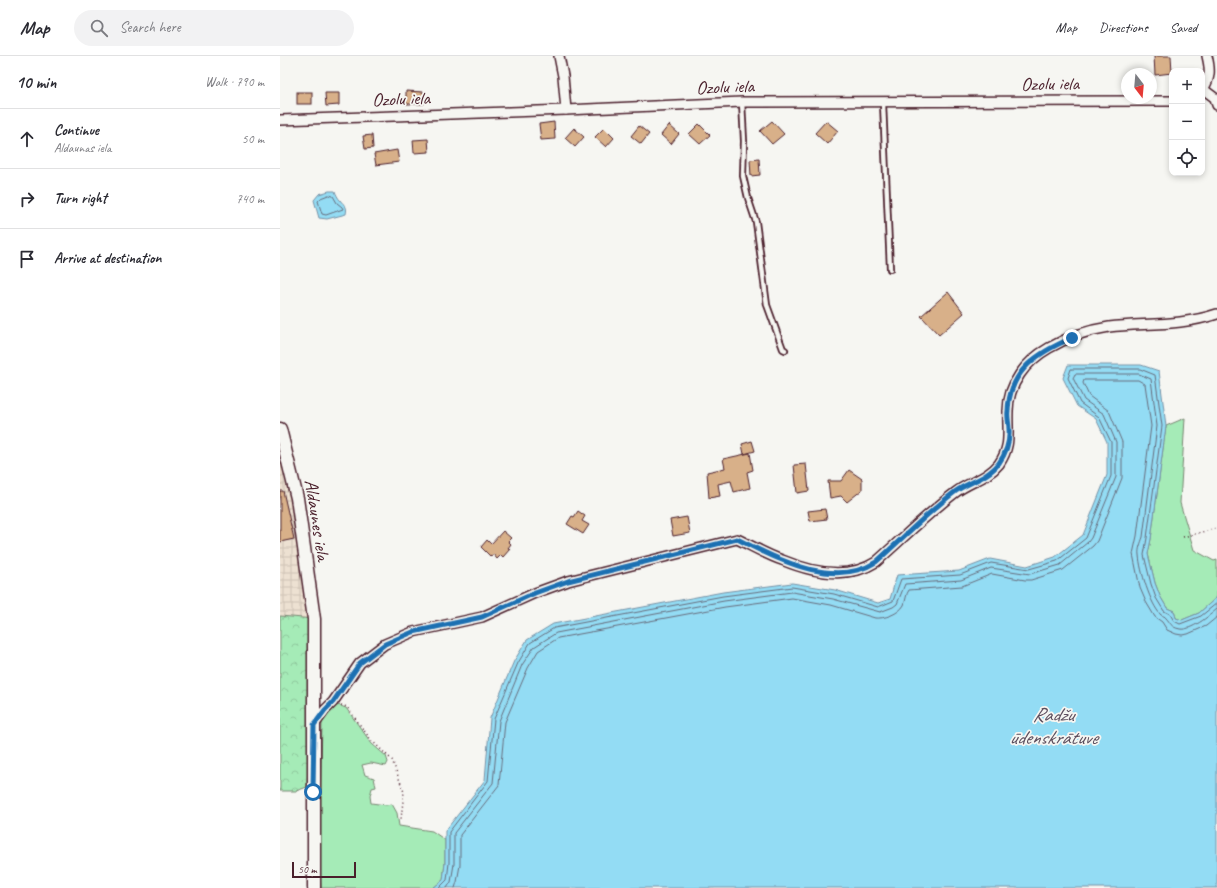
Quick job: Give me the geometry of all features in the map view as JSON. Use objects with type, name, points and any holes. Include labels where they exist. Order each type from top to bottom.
[{"type":"street","points":[[559,56],[563,76],[566,110]]},
{"type":"street","points":[[1205,83],[1209,76],[1207,56]]},
{"type":"street","points":[[1205,91],[1215,98],[1217,105]]},
{"type":"street","name":"Ozolu iela","points":[[280,120],[742,102],[883,103],[1169,101]]},
{"type":"street","points":[[314,725],[333,702],[360,663],[385,644],[413,632],[482,617],[535,593],[568,581],[615,568],[737,539],[781,560],[808,568],[842,573],[867,568],[876,562],[957,490],[979,480],[998,465],[1007,450],[1009,431],[1008,411],[1011,391],[1018,376],[1032,360],[1050,347],[1090,331],[1108,327],[1183,323],[1200,320],[1217,314]]},
{"type":"street","name":"Aldaunes iela","points":[[280,429],[297,498],[314,619],[314,888]]},
{"type":"lane","points":[[742,102],[744,141],[743,176],[745,190],[756,222],[767,305],[783,349],[785,350]]},
{"type":"lane","points":[[883,103],[890,269]]},
{"type":"path","points":[[1183,537],[1217,528]]},
{"type":"path","points":[[333,702],[347,707],[371,740],[392,760],[404,792],[401,819]]},
{"type":"shaded area","points":[[280,429],[314,619],[280,616]]},
{"type":"green space","points":[[1185,418],[1180,503],[1194,550],[1214,561],[1217,560],[1217,597],[1199,613],[1182,620],[1176,618],[1174,611],[1167,608],[1160,596],[1155,583],[1148,554],[1166,426]]},
{"type":"green space","points":[[280,616],[314,619],[307,787],[296,791],[280,791]]},
{"type":"green space","points":[[335,704],[346,708],[372,744],[386,756],[388,762],[386,766],[371,763],[362,765],[365,775],[374,778],[376,787],[372,788],[370,796],[371,803],[386,805],[392,804],[397,813],[399,826],[432,831],[445,840],[443,880],[433,888],[321,888],[319,854],[322,724],[324,716]]},
{"type":"water","points":[[335,191],[346,207],[346,214],[327,219],[319,218],[314,200],[319,194]]},
{"type":"water","name":"Radžu ūdenskrātuve","points":[[1068,365],[1141,365],[1159,371],[1166,426],[1148,554],[1155,583],[1167,608],[1174,611],[1176,618],[1182,620],[1199,613],[1217,597],[1217,888],[433,888],[443,880],[445,863],[445,831],[485,780],[490,718],[514,661],[527,640],[553,624],[723,592],[792,583],[835,590],[878,603],[890,599],[897,575],[959,571],[990,559],[1027,566],[1055,557],[1083,535],[1107,475],[1107,442],[1096,419],[1077,406],[1063,378]]},
{"type":"building","points":[[1154,56],[1171,56],[1172,68],[1169,68],[1169,73],[1157,75],[1157,68],[1155,68]]},
{"type":"building","points":[[406,91],[424,92],[424,104],[406,104]]},
{"type":"building","points":[[297,92],[312,92],[312,104],[297,104]]},
{"type":"building","points":[[325,93],[339,93],[339,105],[326,106]]},
{"type":"building","points":[[772,121],[784,134],[772,144],[760,131]]},
{"type":"building","points":[[826,121],[838,131],[827,144],[815,133]]},
{"type":"building","points":[[554,122],[555,139],[541,140],[539,124]]},
{"type":"building","points":[[699,124],[710,135],[700,144],[689,134]]},
{"type":"building","points":[[669,125],[679,134],[671,144],[661,135]]},
{"type":"building","points":[[639,126],[649,134],[641,144],[631,136]]},
{"type":"building","points":[[574,128],[584,137],[575,147],[565,138]]},
{"type":"building","points":[[604,128],[614,138],[606,147],[595,137]]},
{"type":"building","points":[[372,135],[373,148],[365,149],[363,136]]},
{"type":"building","points":[[428,139],[429,152],[414,153],[413,140]]},
{"type":"building","points":[[397,150],[399,162],[376,165],[374,154]]},
{"type":"building","points":[[759,159],[760,175],[751,176],[750,160]]},
{"type":"building","points":[[948,292],[964,313],[939,335],[921,316]]},
{"type":"building","points":[[752,441],[755,451],[744,454],[742,444]]},
{"type":"building","points":[[750,453],[753,470],[747,472],[750,488],[734,492],[731,481],[718,484],[720,496],[709,498],[707,472],[725,468],[723,459]]},
{"type":"building","points":[[806,464],[809,491],[797,493],[794,465]]},
{"type":"building","points":[[849,470],[862,479],[862,490],[847,502],[841,496],[830,498],[828,481],[841,481]]},
{"type":"building","points":[[280,491],[283,491],[294,539],[280,542]]},
{"type":"building","points":[[825,509],[827,519],[810,521],[808,511]]},
{"type":"building","points":[[578,511],[585,516],[582,521],[589,525],[583,534],[567,524],[572,516],[574,517]]},
{"type":"building","points":[[687,517],[690,533],[673,536],[670,520]]},
{"type":"building","points":[[503,531],[511,538],[508,541],[511,544],[508,548],[510,549],[503,557],[501,555],[497,559],[493,554],[491,557],[481,547],[487,540],[491,544]]},
{"type":"route","points":[[313,792],[314,725],[333,702],[360,663],[385,644],[413,632],[482,617],[535,593],[568,581],[615,568],[737,539],[781,560],[808,568],[842,573],[867,568],[876,562],[957,490],[979,480],[998,465],[1007,450],[1009,431],[1008,411],[1011,391],[1018,376],[1032,360],[1050,347],[1072,338]]}]
